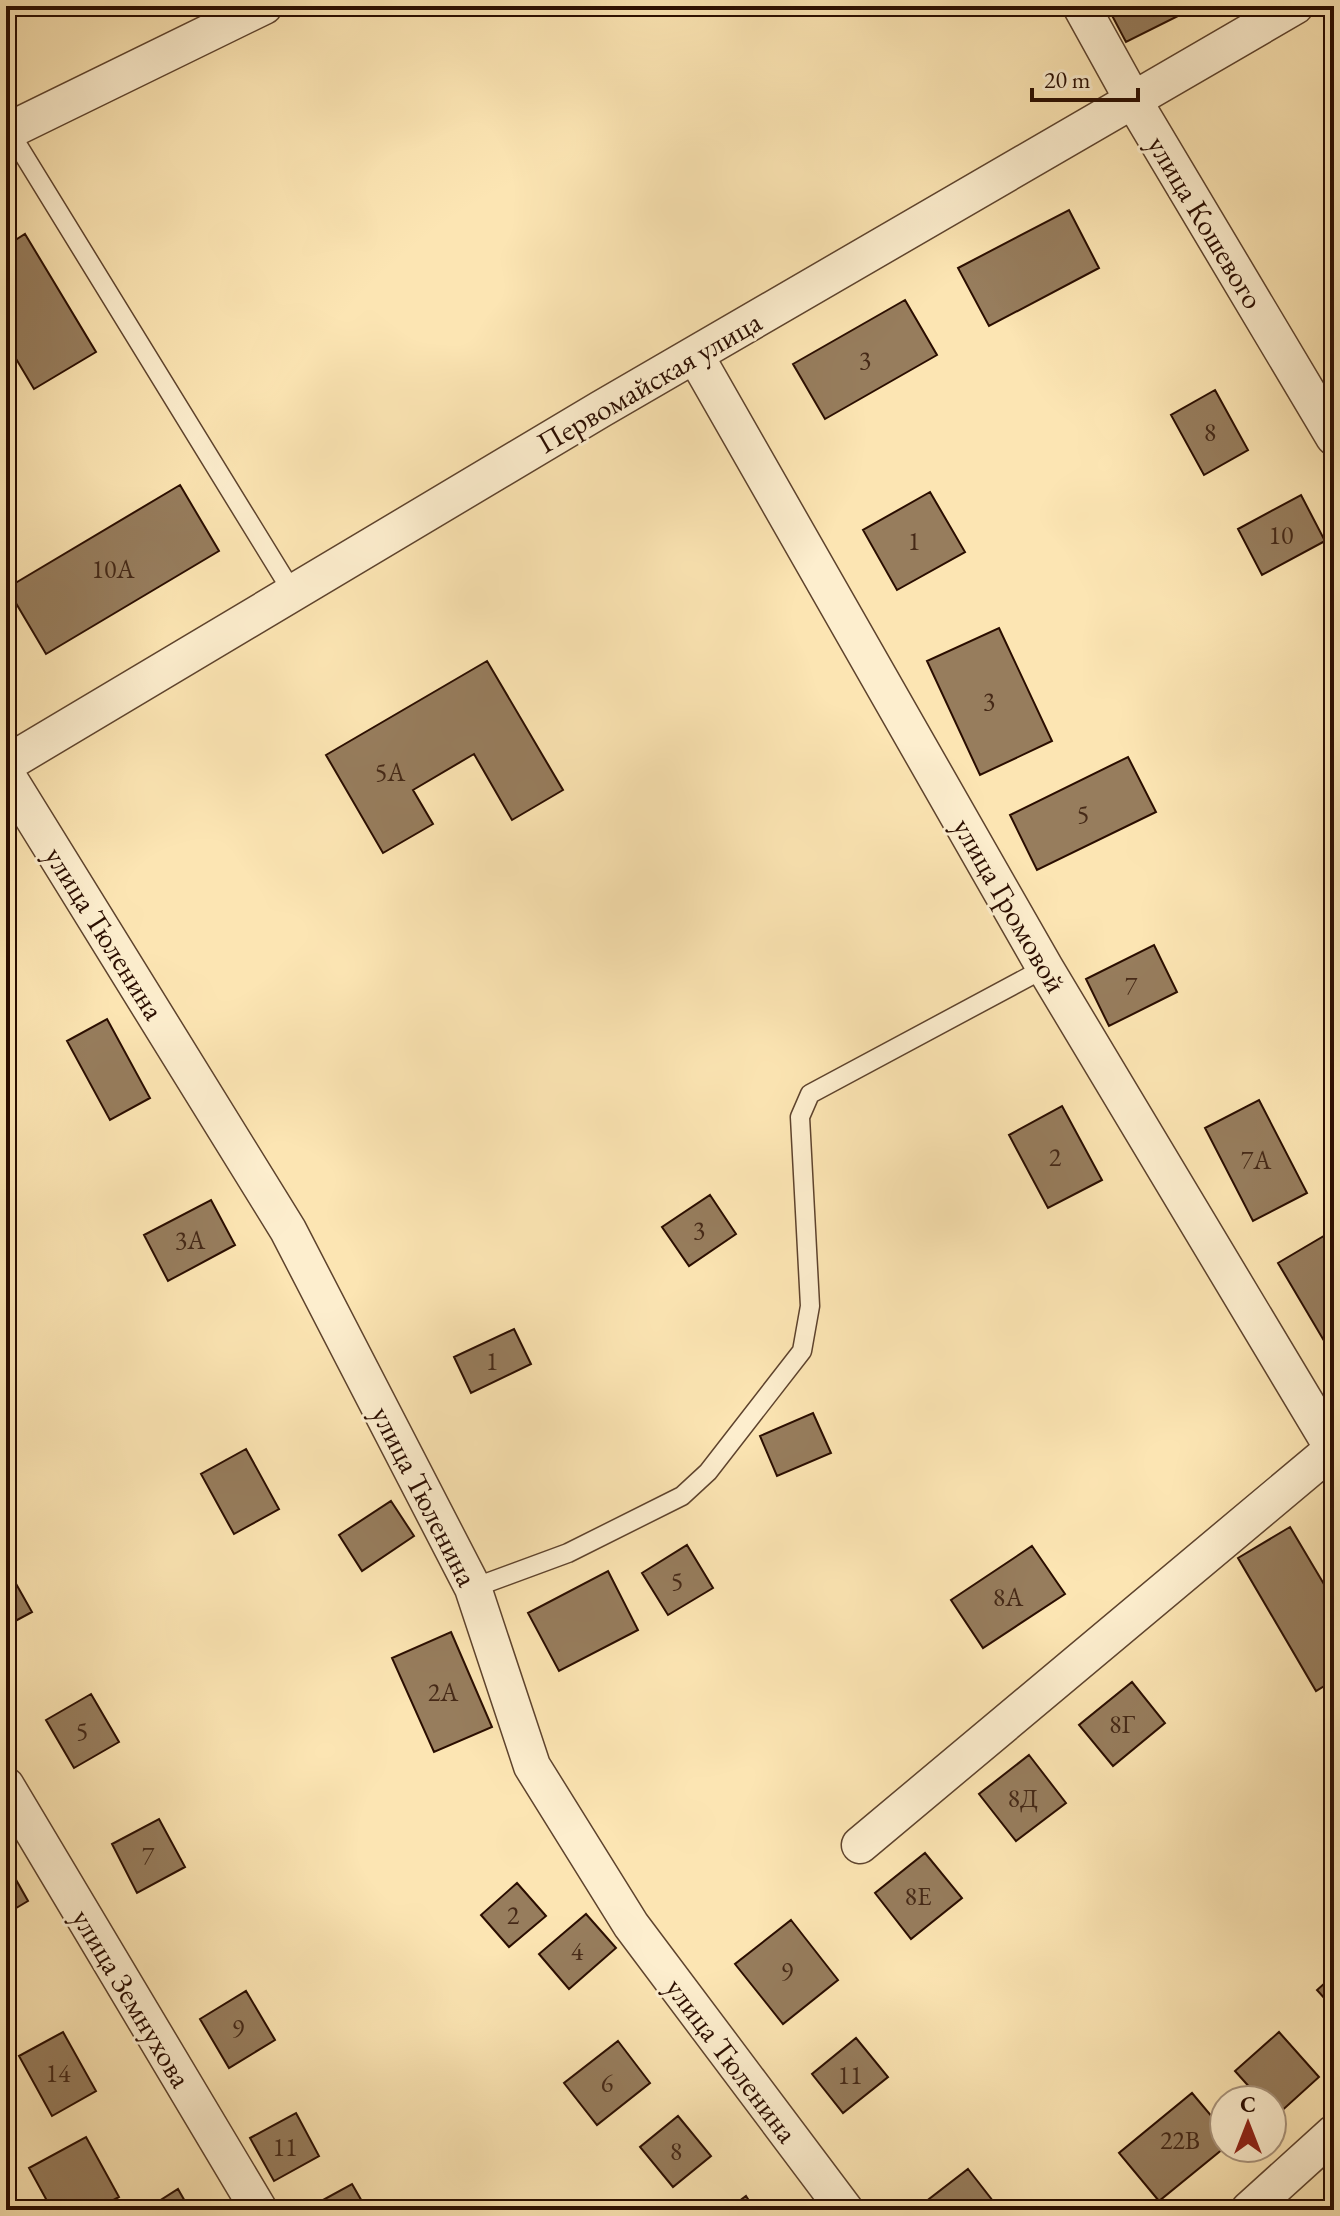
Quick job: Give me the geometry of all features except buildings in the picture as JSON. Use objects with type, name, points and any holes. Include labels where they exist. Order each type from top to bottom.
[{"type":"street","points":[[8,132],[264,6]]},
{"type":"street","name":"улица Кошевого","points":[[1081,6],[1133,100],[1334,437]]},
{"type":"street","name":"Первомайская улица","points":[[6,764],[695,355],[1295,6]]},
{"type":"street","name":"улица Громовой","points":[[695,355],[1045,968],[1334,1450]]},
{"type":"street","name":"улица Тюленина","points":[[6,774],[288,1230],[473,1588],[532,1766],[631,1925],[845,2210]]},
{"type":"street","points":[[860,1845],[1334,1450]]},
{"type":"street","name":"улица Земнухова","points":[[6,1786],[259,2210]]},
{"type":"street","points":[[1249,2210],[1327,2153]]},
{"type":"lane","points":[[8,132],[293,593]]},
{"type":"lane","points":[[473,1588],[568,1553],[682,1496],[708,1472],[802,1351],[810,1306],[800,1117],[810,1094],[1045,968]]}]
